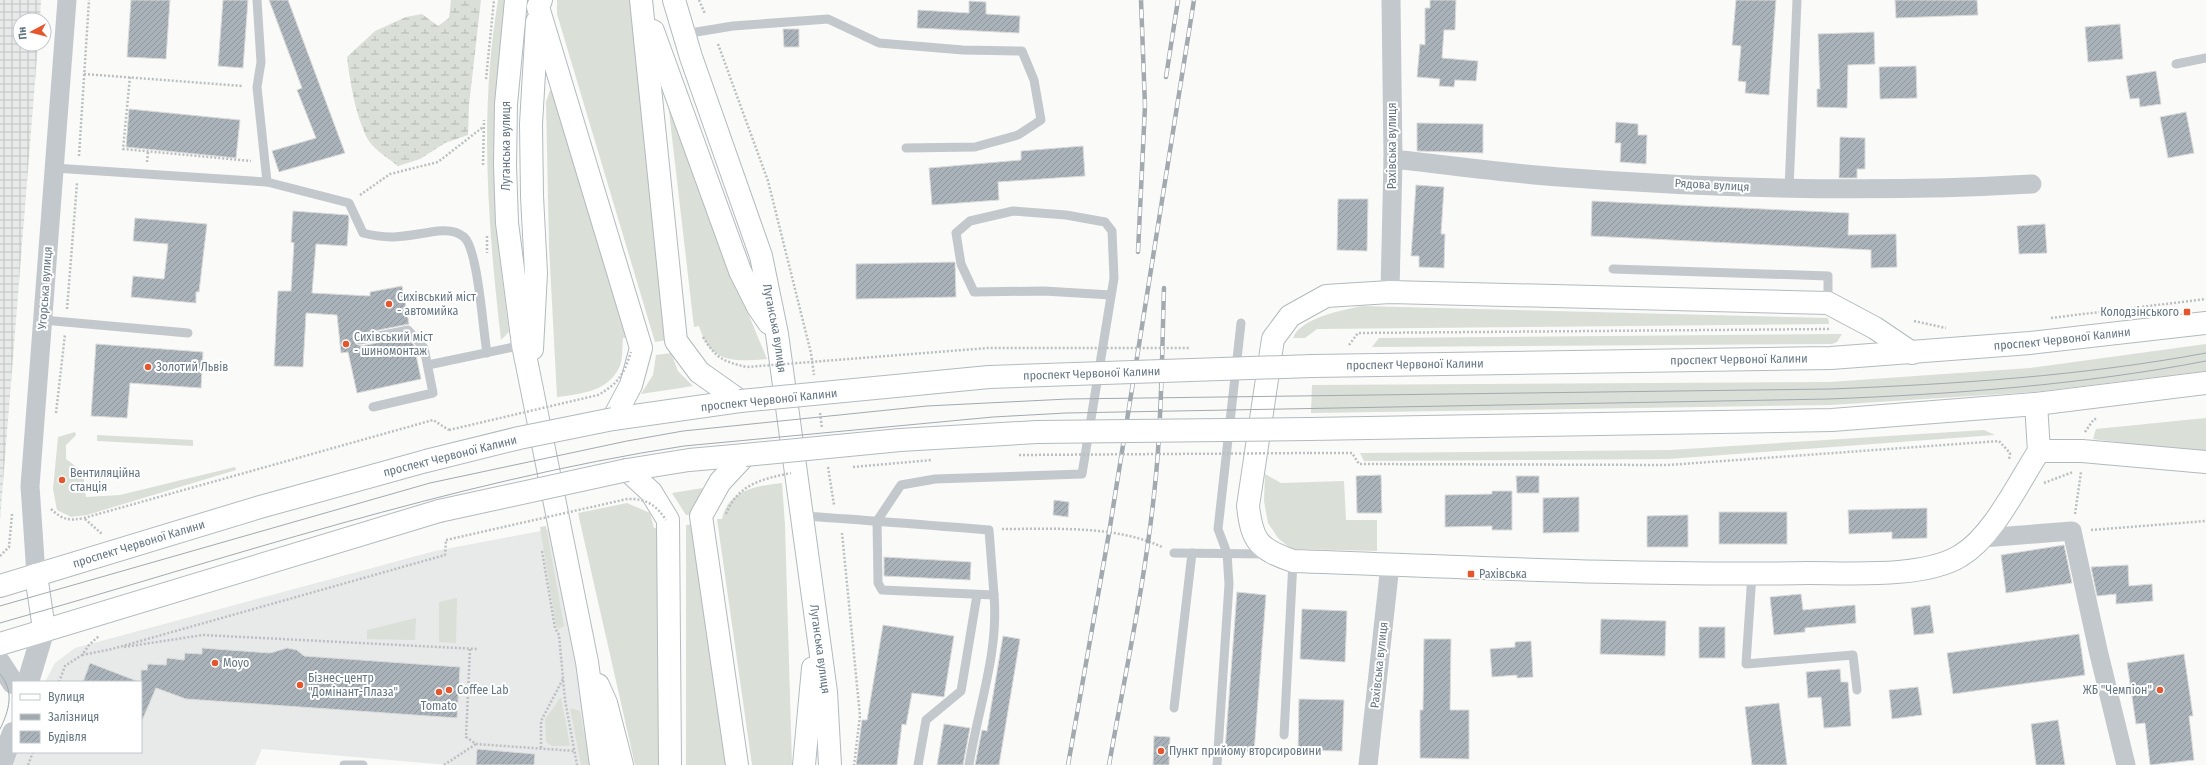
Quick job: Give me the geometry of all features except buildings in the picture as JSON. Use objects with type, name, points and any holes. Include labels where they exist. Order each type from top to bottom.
[{"type":"main road","name":"Луганська вулиця","points":[[516,0],[506,104],[505,165],[507,223],[524,345],[587,662],[601,765]]},
{"type":"main road","points":[[641,0],[740,271],[758,307],[777,334]]},
{"type":"main road","points":[[641,0],[676,340],[699,372],[740,401]]},
{"type":"main road","name":"Луганська вулиця","points":[[674,0],[684,34],[761,256],[777,334],[803,516],[816,630],[826,692],[830,765]]},
{"type":"main road","points":[[540,2],[636,350],[631,385],[613,419]]},
{"type":"main road","points":[[529,372],[535,319],[536,273],[532,196],[531,124],[540,2]]},
{"type":"main road","points":[[1912,353],[1875,328],[1828,302],[1390,292],[1326,296],[1290,316],[1274,339],[1248,506],[1250,523],[1255,538],[1271,554],[1293,561],[1390,565],[1752,574],[1871,572],[1930,568],[1960,557],[1983,538],[2039,451],[2036,404]]},
{"type":"main road","name":"проспект Червоної Калини","points":[[0,586],[260,507],[426,461],[519,438],[613,419],[740,401],[989,377],[1312,366],[1831,358],[2030,343],[2177,328],[2206,323]]},
{"type":"main road","points":[[0,644],[44,629],[439,511],[627,470],[688,460],[900,440],[1037,432],[1832,420],[2036,404],[2206,383]]},
{"type":"main road","points":[[2039,451],[2082,451],[2206,462]]},
{"type":"main road","points":[[737,765],[701,516],[720,482],[745,455]]},
{"type":"main road","points":[[627,470],[651,492],[667,520],[670,765]]},
{"type":"main road","points":[[36,575],[44,629]]},
{"type":"main road","points":[[804,765],[816,630]]},
{"type":"main road","points":[[587,662],[606,703],[622,765]]},
{"type":"street","name":"Угорська вулиця","points":[[36,575],[30,486],[67,0]]},
{"type":"street","name":"Рахівська вулиця","points":[[1390,292],[1393,159],[1391,0]]},
{"type":"street","name":"Рядова вулиця","points":[[1393,159],[1559,177],[1790,189],[1948,189],[2032,184]]},
{"type":"street","points":[[1983,538],[2072,532],[2098,650],[2126,765]]},
{"type":"street","name":"Рахівська вулиця","points":[[1368,765],[1390,565]]},
{"type":"street","points":[[28,681],[44,629]]},
{"type":"street","points":[[0,663],[12,681]]},
{"type":"street","points":[[1,765],[12,736]]},
{"type":"lane","points":[[257,0],[261,62],[257,87],[267,182]]},
{"type":"lane","points":[[1790,189],[1798,0]]},
{"type":"lane","points":[[684,34],[741,25],[828,19],[879,43],[963,50],[1022,51],[1034,80],[1041,120],[1018,135],[975,147],[906,148]]},
{"type":"lane","points":[[2176,64],[2206,58]]},
{"type":"lane","points":[[54,168],[267,182],[350,202],[363,232],[379,237],[396,238],[440,231],[454,232],[465,237],[473,254],[487,353]]},
{"type":"lane","points":[[994,595],[882,590],[878,583],[877,521],[901,485],[936,479],[1082,474],[1114,278],[1112,231],[1105,222],[1066,215],[1013,211],[970,221],[956,233],[961,264],[974,292],[1044,291],[1111,295]]},
{"type":"lane","points":[[1613,269],[1828,276],[1828,302]]},
{"type":"lane","points":[[43,320],[188,333]]},
{"type":"lane","points":[[1216,765],[1229,584],[1227,553],[1218,529],[1241,323]]},
{"type":"lane","points":[[360,340],[408,330],[424,348],[428,365],[433,393],[373,407]]},
{"type":"lane","points":[[428,365],[524,345]]},
{"type":"lane","points":[[803,516],[989,530],[996,620],[988,673],[969,765]]},
{"type":"lane","points":[[1174,553],[1271,554]]},
{"type":"lane","points":[[1174,708],[1192,553]]},
{"type":"lane","points":[[1284,735],[1293,561]]},
{"type":"lane","points":[[1752,574],[1746,664],[1853,655],[1857,690]]},
{"type":"lane","points":[[918,765],[926,720],[961,691],[977,595]]},
{"type":"lane","points":[[344,765],[363,765]]},
{"type":"path","points":[[56,417],[66,322],[89,0]]},
{"type":"path","points":[[700,0],[705,14]]},
{"type":"path","points":[[84,74],[257,87]]},
{"type":"path","points":[[130,77],[123,149],[265,162]]},
{"type":"path","points":[[350,202],[390,174],[438,162],[483,127]]},
{"type":"path","points":[[2050,318],[2206,299]]},
{"type":"path","points":[[1914,321],[1950,328]]},
{"type":"path","points":[[1350,345],[1358,333],[1834,329]]},
{"type":"path","points":[[703,337],[712,353],[729,363],[747,367],[988,348],[1194,348]]},
{"type":"path","points":[[46,504],[58,515],[70,521],[433,420],[449,430],[598,394],[614,386],[636,350]]},
{"type":"path","points":[[1016,455],[1352,453],[1359,464],[1668,465],[1999,441],[2010,453],[2009,461]]},
{"type":"path","points":[[1263,455],[1264,447]]},
{"type":"path","points":[[850,467],[937,460]]},
{"type":"path","points":[[827,469],[835,468]]},
{"type":"path","points":[[2039,486],[2082,469],[2072,532],[2206,521]]},
{"type":"path","points":[[726,514],[731,501],[752,484],[765,479],[795,472]]},
{"type":"path","points":[[112,649],[446,555],[446,540],[627,499],[648,501],[658,509],[667,520]]},
{"type":"path","points":[[989,530],[1079,529],[1148,540],[1174,553]]},
{"type":"path","points":[[0,556],[9,547]]},
{"type":"path","points":[[59,681],[64,666],[82,655],[203,635],[478,649]]},
{"type":"path","points":[[470,648],[466,737],[476,744],[575,751]]},
{"type":"path","points":[[541,748],[541,721],[564,679],[565,700],[577,765]]},
{"type":"path","points":[[444,765],[476,744]]},
{"type":"path","points":[[28,765],[33,753]]},
{"type":"shaded area","points":[[0,0],[41,0],[40,12],[12,12],[12,52],[37,52],[0,521]]},
{"type":"shaded area","points":[[551,529],[595,765],[448,765],[262,749],[255,765],[13,765],[18,753],[142,753],[142,681],[46,681],[55,663],[75,648],[435,551]]},
{"type":"green space","points":[[451,0],[481,0],[469,105],[468,135],[445,143],[420,159],[398,166],[376,149],[366,136],[354,97],[347,57],[375,31],[406,17],[422,14],[438,26],[449,18]]},
{"type":"green space","points":[[498,0],[506,0],[495,150],[500,260],[509,332],[501,340],[489,213],[487,127],[492,42]]},
{"type":"green space","points":[[557,0],[633,0],[667,340],[655,342],[557,14]]},
{"type":"green space","points":[[550,90],[553,92],[631,337],[623,338],[622,358],[619,368],[614,376],[607,382],[600,387],[584,393],[557,397],[549,246],[546,102]]},
{"type":"green space","points":[[668,103],[728,265],[767,359],[734,360],[725,358],[710,347],[699,326],[694,327]]},
{"type":"green space","points":[[1362,306],[1828,318],[1829,324],[1317,329],[1305,338],[1293,338],[1297,331],[1313,320]]},
{"type":"green space","points":[[1842,334],[1837,342],[1832,344],[1372,347],[1379,338]]},
{"type":"green space","points":[[2206,344],[2206,371],[2034,392],[1831,405],[1311,413],[1312,385],[1830,382],[2030,368]]},
{"type":"green space","points":[[671,353],[678,371],[693,386],[641,394],[653,375],[656,355]]},
{"type":"green space","points":[[2206,418],[2206,454],[2093,439],[2096,429]]},
{"type":"green space","points":[[1984,430],[1995,435],[1668,459],[1364,461],[1360,453],[1670,450]]},
{"type":"green space","points":[[75,432],[76,435],[66,445],[66,459],[83,472],[86,497],[120,495],[235,467],[236,470],[87,515],[71,517],[57,510],[53,489],[58,437]]},
{"type":"green space","points":[[97,435],[193,440],[193,446],[97,441]]},
{"type":"green space","points":[[1265,474],[1281,483],[1344,481],[1346,520],[1377,520],[1377,551],[1291,549],[1278,538],[1268,523],[1264,501]]},
{"type":"green space","points":[[782,483],[785,525],[792,765],[752,765],[717,519],[722,519],[725,509],[730,502],[745,491]]},
{"type":"green space","points":[[703,488],[694,514],[686,515],[672,493]]},
{"type":"green space","points":[[627,503],[650,513],[654,528],[662,527],[663,765],[635,765],[578,513]]},
{"type":"green space","points":[[693,524],[729,765],[686,765],[686,525]]},
{"type":"green space","points":[[546,526],[564,626],[559,629],[556,626],[540,527]]},
{"type":"green space","points":[[457,598],[456,643],[439,642],[439,602]]},
{"type":"green space","points":[[416,618],[415,640],[367,639],[367,630]]},
{"type":"green space","points":[[561,697],[570,746],[552,746],[546,742],[545,719]]},
{"type":"green space","points":[[570,708],[580,711],[590,765],[581,765]]},
{"type":"tram line","points":[[0,606],[430,483],[627,441],[683,431],[927,406],[1068,399],[1831,389],[1878,387],[2019,378],[2113,368],[2206,353]]},
{"type":"tram line","points":[[0,623],[254,548],[424,501],[597,461],[684,446],[993,417],[1066,413],[1829,399],[1923,394],[2065,382],[2206,361]]},
{"type":"tram line","points":[[0,674],[8,687],[9,694],[8,708],[0,729]]},
{"type":"railway","points":[[1138,252],[1145,106],[1141,0]]},
{"type":"railway","points":[[1166,77],[1178,0]]},
{"type":"railway","points":[[1068,765],[1109,533],[1194,0]]},
{"type":"railway","points":[[1109,765],[1136,621],[1152,512],[1160,428],[1164,288]]},
{"type":"place","name":"Сихівський міст - автомийка","points":[[389,304]]},
{"type":"place","name":"Колодзінського","points":[[2187,312]]},
{"type":"place","name":"Сихівський міст - шиномонтаж","points":[[346,344]]},
{"type":"place","name":"Золотий Львів","points":[[148,367]]},
{"type":"place","name":"Вентиляційна станція","points":[[62,480]]},
{"type":"place","name":"Рахівська","points":[[1471,574]]},
{"type":"place","name":"Moyo","points":[[215,663]]},
{"type":"place","name":"Бізнес-центр \"Домінант-Плаза\"","points":[[300,685]]},
{"type":"place","name":"Coffee Lab","points":[[449,690]]},
{"type":"place","name":"ЖБ \"Чемпіон\"","points":[[2160,690]]},
{"type":"place","name":"Tomato","points":[[439,692]]},
{"type":"place","name":"Пункт прийому вторсировини","points":[[1161,751]]}]
